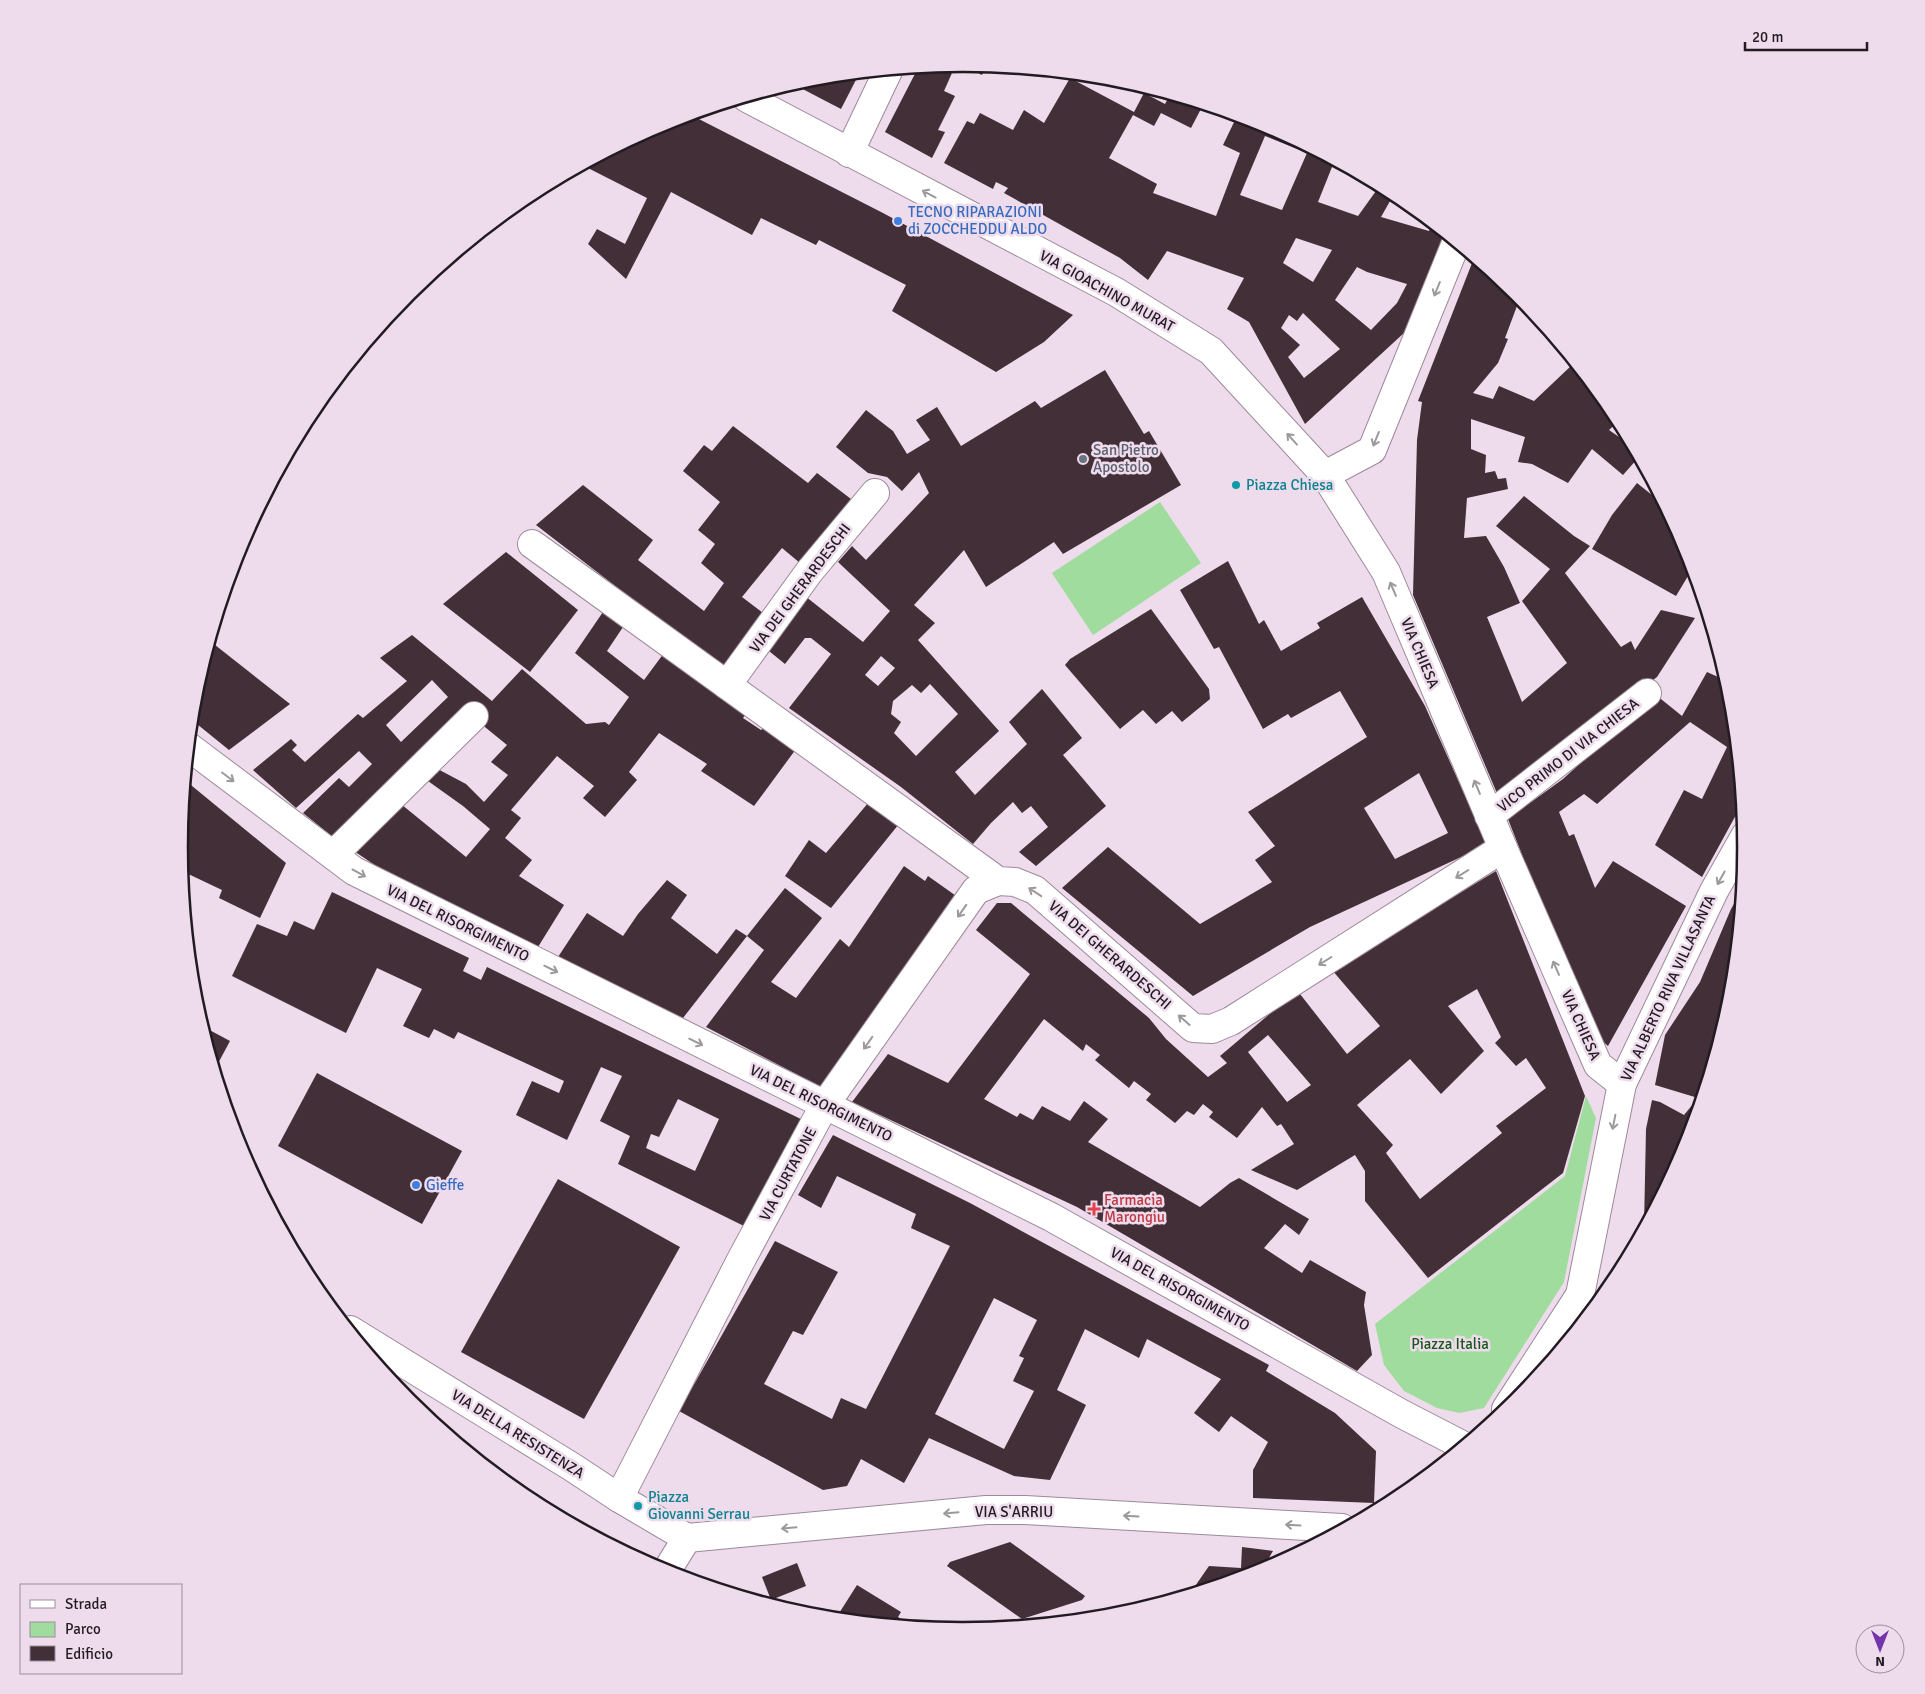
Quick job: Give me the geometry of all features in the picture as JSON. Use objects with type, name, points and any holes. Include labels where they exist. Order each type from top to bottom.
[{"type":"street","points":[[850,153],[885,77]]},
{"type":"street","name":"VIA GIOACHINO MURAT","points":[[754,102],[1116,292],[1211,351],[1324,475]]},
{"type":"street","points":[[1324,475],[1372,450],[1454,249]]},
{"type":"street","name":"VIA CHIESA","points":[[1324,475],[1386,572],[1489,816],[1598,1065],[1622,1084]]},
{"type":"street","name":"VIA DEI GHERARDESCHI","points":[[727,685],[810,572],[875,493]]},
{"type":"street","name":"VIA DEI GHERARDESCHI","points":[[532,544],[998,881],[1015,882],[1035,890],[1193,1028],[1212,1029],[1231,1021],[1503,848]]},
{"type":"street","name":"VICO PRIMO DI VIA CHIESA","points":[[1489,816],[1647,693]]},
{"type":"street","points":[[333,855],[474,716]]},
{"type":"street","name":"VIA DEL RISORGIMENTO","points":[[194,751],[354,872],[1051,1217],[1402,1414],[1457,1442]]},
{"type":"street","name":"VIA ALBERTO RIVA VILLASANTA","points":[[1585,1303],[1622,1084],[1653,1015],[1714,891],[1737,850]]},
{"type":"street","name":"VIA CURTATONE","points":[[619,1498],[736,1270],[824,1106],[976,890],[998,881]]},
{"type":"street","points":[[1540,1363],[1585,1303]]},
{"type":"street","name":"VIA DELLA RESISTENZA","points":[[365,1339],[619,1498],[687,1538]]},
{"type":"street","name":"VIA S'ARRIU","points":[[687,1538],[986,1510],[1332,1527]]},
{"type":"street","points":[[671,1565],[687,1538]]},
{"type":"green space","points":[[1160,502],[1201,563],[1093,635],[1052,573]]},
{"type":"green space","name":"Piazza Italia","points":[[1586,1096],[1596,1118],[1564,1282],[1484,1408],[1459,1413],[1437,1408],[1404,1391],[1384,1365],[1375,1324],[1565,1176]]},
{"type":"building","points":[[952,72],[944,91],[955,96],[938,130],[945,132],[932,158],[885,132],[915,74]]},
{"type":"building","points":[[856,80],[841,109],[803,89]]},
{"type":"building","points":[[1069,80],[1075,81],[1134,112],[1143,94],[1165,104],[1167,100],[1200,111],[1191,128],[1161,113],[1154,126],[1133,115],[1109,158],[1157,184],[1153,193],[1216,216],[1240,153],[1223,145],[1234,122],[1259,131],[1306,153],[1265,136],[1240,195],[1282,210],[1307,153],[1332,167],[1318,202],[1358,216],[1375,192],[1390,201],[1381,217],[1430,230],[1450,246],[1417,321],[1305,424],[1249,322],[1227,309],[1244,278],[1167,251],[1148,280],[1120,258],[1004,193],[1008,188],[996,182],[993,189],[944,163],[967,121],[974,124],[980,113],[1013,130],[1024,110],[1044,123]],"holes":[[[1296,238],[1332,250],[1313,282],[1283,263]],[[1357,267],[1367,272],[1407,284],[1397,303],[1371,330],[1335,300]],[[1303,313],[1340,349],[1304,378],[1288,357],[1300,345],[1281,328],[1289,315],[1297,321]]]},
{"type":"building","points":[[699,119],[883,213],[1073,315],[1044,342],[996,372],[892,311],[906,285],[819,240],[816,245],[761,218],[752,235],[671,192],[626,279],[588,244],[597,229],[625,244],[647,198],[589,169],[666,131]]},
{"type":"building","points":[[1472,264],[1517,306],[1505,338],[1508,339],[1498,363],[1473,393],[1493,399],[1499,386],[1534,401],[1570,367],[1612,427],[1609,430],[1618,436],[1634,462],[1623,475],[1592,449],[1568,483],[1532,464],[1518,462],[1525,437],[1471,419],[1471,449],[1486,455],[1485,473],[1495,471],[1498,479],[1506,478],[1508,489],[1467,498],[1464,538],[1486,536],[1504,567],[1520,603],[1487,617],[1522,702],[1567,663],[1522,601],[1550,569],[1496,526],[1524,496],[1574,536],[1590,546],[1565,573],[1621,647],[1631,641],[1635,650],[1661,610],[1695,618],[1657,677],[1499,798],[1413,595],[1417,440],[1422,402],[1418,401]]},
{"type":"building","points":[[1105,370],[1144,434],[1149,431],[1181,485],[1063,554],[1054,542],[986,587],[964,550],[914,605],[935,623],[918,640],[999,731],[955,772],[975,795],[1027,744],[1009,722],[1042,689],[1082,738],[1063,755],[1106,806],[1036,866],[1019,852],[1048,827],[1031,806],[1022,813],[1013,802],[973,844],[901,787],[789,708],[831,654],[811,638],[805,638],[785,664],[769,651],[805,596],[863,642],[890,611],[838,562],[852,546],[866,560],[929,493],[919,472],[902,491],[887,477],[868,473],[836,447],[866,410],[893,431],[907,454],[930,440],[916,420],[937,407],[961,446],[1035,401],[1041,408]],"holes":[[[881,656],[895,668],[878,686],[865,675]],[[930,684],[958,714],[916,756],[894,733],[901,722],[891,714],[893,701],[912,685],[921,693]]]},
{"type":"building","points":[[733,426],[808,483],[817,473],[851,499],[800,563],[782,548],[742,597],[767,616],[727,672],[536,525],[583,485],[653,540],[638,560],[704,611],[724,583],[701,563],[715,544],[698,530],[720,502],[683,471],[704,445],[712,451]]},
{"type":"building","points":[[1637,483],[1652,495],[1688,576],[1676,596],[1592,549],[1612,515]]},
{"type":"building","points":[[506,552],[578,610],[530,672],[443,604]]},
{"type":"building","points":[[1228,561],[1259,624],[1264,620],[1281,651],[1320,628],[1317,623],[1362,597],[1425,706],[1487,845],[1310,927],[1193,996],[1062,888],[1108,847],[1200,924],[1272,882],[1255,860],[1275,846],[1248,812],[1367,737],[1340,691],[1291,718],[1288,714],[1263,729],[1219,647],[1214,649],[1180,590]],"holes":[[[1419,773],[1448,833],[1395,859],[1364,808]]]},
{"type":"building","points":[[605,609],[625,624],[607,651],[644,680],[664,653],[748,711],[743,718],[761,730],[769,725],[799,745],[754,806],[701,771],[707,764],[659,733],[629,772],[637,780],[605,817],[583,798],[594,786],[557,756],[511,810],[521,818],[505,838],[532,860],[519,876],[564,905],[538,947],[397,880],[348,847],[396,800],[466,857],[490,829],[463,806],[421,776],[432,766],[466,784],[484,802],[508,775],[491,762],[507,745],[469,714],[338,841],[303,813],[339,778],[349,787],[372,764],[359,751],[296,808],[253,770],[291,739],[297,745],[292,750],[305,762],[358,714],[363,718],[407,681],[380,658],[412,635],[492,701],[522,669],[586,724],[605,722],[609,725],[629,697],[575,653]],"holes":[[[432,680],[448,697],[401,742],[386,725]]]},
{"type":"building","points":[[1151,609],[1209,689],[1210,699],[1182,722],[1172,711],[1156,724],[1143,710],[1120,729],[1065,665],[1070,659]]},
{"type":"building","points":[[215,645],[290,704],[229,750],[198,725]]},
{"type":"building","points":[[1707,672],[1718,677],[1730,746],[1736,815],[1702,877],[1655,845],[1684,790],[1702,799],[1727,747],[1690,722],[1597,804],[1584,794],[1559,812],[1569,836],[1574,834],[1595,888],[1613,861],[1686,906],[1608,1046],[1591,1031],[1508,819],[1563,779],[1656,695],[1682,716]]},
{"type":"building","points":[[191,785],[286,863],[260,918],[219,898],[222,890],[189,874],[188,847]]},
{"type":"building","points":[[874,796],[903,819],[831,908],[785,876],[809,840],[826,853]]},
{"type":"building","points":[[904,866],[925,881],[928,876],[959,898],[823,1088],[706,1027],[764,950],[747,936],[785,888],[822,918],[771,982],[796,998],[840,939],[849,947]]},
{"type":"building","points":[[1496,871],[1585,1096],[1563,1173],[1428,1278],[1365,1201],[1365,1171],[1355,1155],[1297,1190],[1251,1170],[1294,1144],[1281,1124],[1277,1126],[1262,1107],[1237,1138],[1209,1117],[1213,1112],[1203,1104],[1194,1115],[1187,1111],[1175,1123],[1146,1100],[1151,1094],[1134,1081],[1129,1088],[1095,1060],[1100,1055],[1086,1044],[1083,1051],[1044,1019],[984,1099],[1017,1117],[1020,1113],[1033,1120],[1042,1106],[1070,1121],[1084,1101],[1108,1119],[1088,1142],[1200,1207],[1239,1178],[1309,1219],[1299,1235],[1285,1224],[1264,1248],[1302,1273],[1310,1260],[1366,1292],[1364,1305],[1372,1355],[1357,1371],[1077,1207],[852,1102],[888,1054],[948,1083],[1030,974],[976,930],[997,903],[1011,903],[1149,1018],[1166,1039],[1208,1077],[1227,1063],[1220,1056],[1279,1006],[1300,994],[1347,1054],[1380,1026],[1332,970]],"holes":[[[1477,989],[1501,1037],[1495,1043],[1516,1066],[1526,1058],[1546,1088],[1496,1126],[1502,1133],[1420,1199],[1386,1153],[1393,1145],[1357,1105],[1410,1059],[1441,1094],[1484,1051],[1448,1006]],[[1268,1035],[1311,1085],[1287,1102],[1248,1052]]]},
{"type":"building","points":[[667,880],[687,895],[671,918],[717,954],[736,929],[747,936],[683,1018],[558,957],[587,913],[623,936],[638,914]]},
{"type":"building","points":[[332,892],[469,958],[463,971],[481,980],[487,967],[805,1121],[746,1227],[618,1164],[630,1136],[600,1121],[622,1076],[601,1067],[567,1140],[516,1115],[532,1081],[559,1093],[564,1081],[458,1032],[454,1039],[434,1029],[429,1038],[403,1026],[422,989],[377,968],[346,1033],[232,976],[257,924],[287,936],[294,921],[314,930]],"holes":[[[678,1099],[719,1119],[695,1171],[646,1148],[651,1134],[659,1137]]]},
{"type":"building","points":[[1735,903],[1722,998],[1711,1047],[1696,1097],[1655,1085],[1665,1035],[1700,982]]},
{"type":"building","points":[[210,1030],[230,1041],[219,1062]]},
{"type":"building","points":[[317,1073],[462,1151],[422,1224],[278,1146]]},
{"type":"building","points":[[1652,1100],[1660,1102],[1684,1115],[1693,1104],[1678,1143],[1644,1213],[1646,1129]]},
{"type":"building","points":[[833,1135],[970,1203],[1269,1365],[1266,1371],[1335,1413],[1376,1451],[1374,1503],[1253,1498],[1253,1470],[1268,1442],[1231,1416],[1219,1432],[1194,1413],[1221,1379],[1147,1339],[1139,1358],[1085,1329],[1057,1390],[1086,1405],[1050,1480],[1014,1476],[929,1438],[904,1483],[861,1459],[847,1486],[823,1490],[679,1411],[775,1241],[838,1272],[803,1335],[793,1331],[764,1384],[832,1419],[841,1398],[866,1409],[950,1246],[911,1228],[916,1214],[837,1176],[821,1208],[798,1195]],"holes":[[[994,1298],[1037,1320],[1019,1356],[1024,1358],[1013,1381],[1034,1391],[1004,1449],[935,1414]]]},
{"type":"building","points":[[558,1179],[680,1247],[584,1419],[461,1352]]},
{"type":"building","points":[[1010,1542],[1085,1596],[1082,1600],[1022,1619],[947,1566],[950,1562]]},
{"type":"building","points":[[1242,1547],[1273,1551],[1268,1559],[1259,1563],[1196,1585],[1209,1566],[1241,1568]]},
{"type":"building","points":[[797,1563],[806,1586],[775,1598],[770,1597],[762,1577]]},
{"type":"building","points":[[857,1585],[901,1612],[898,1617],[901,1619],[861,1615],[840,1612]]},
{"type":"place","name":"TECNO RIPARAZIONI di ZOCCHEDDU ALDO","points":[[898,221]]},
{"type":"place","name":"San Pietro Apostolo","points":[[1083,459]]},
{"type":"place","name":"Piazza Chiesa","points":[[1236,485]]},
{"type":"place","name":"Gieffe","points":[[416,1185]]},
{"type":"place","name":"Farmacia Marongiu","points":[[1094,1209]]},
{"type":"place","name":"Piazza Giovanni Serrau","points":[[638,1506]]}]
